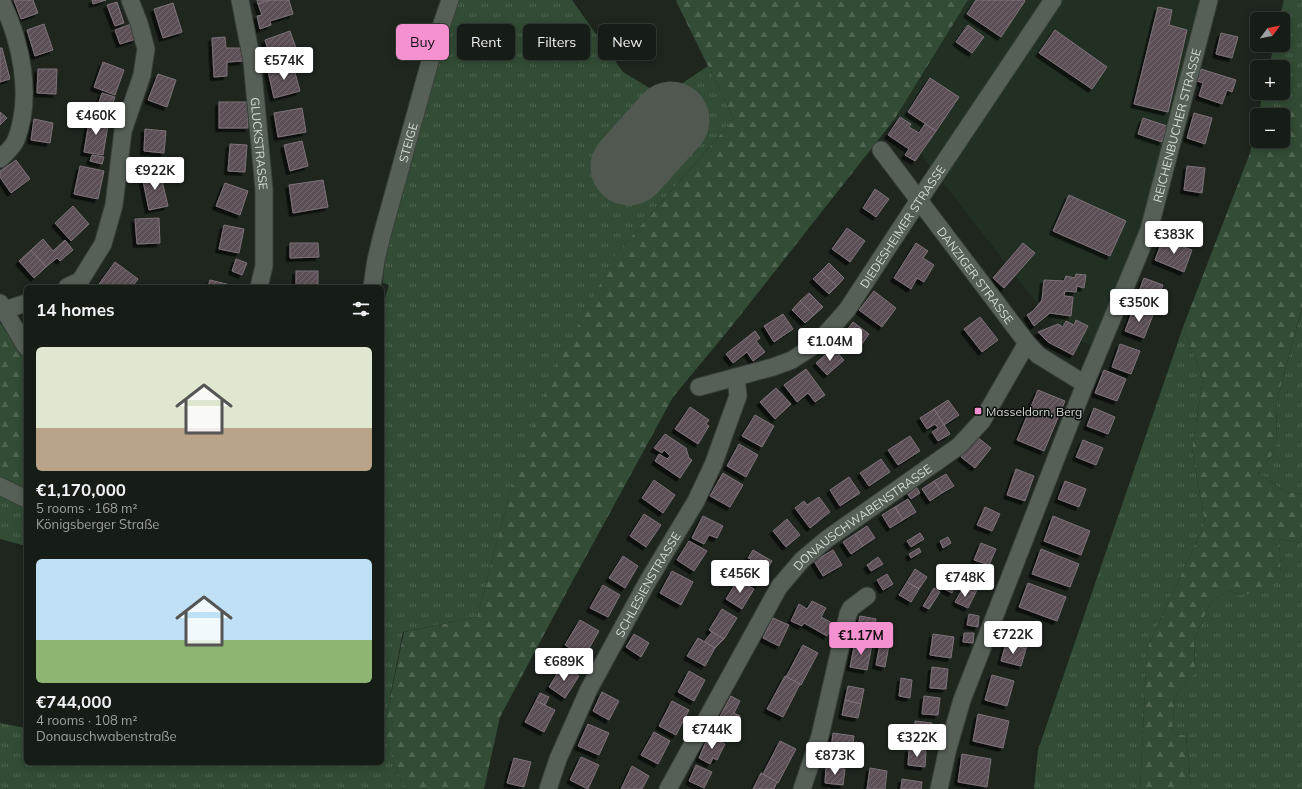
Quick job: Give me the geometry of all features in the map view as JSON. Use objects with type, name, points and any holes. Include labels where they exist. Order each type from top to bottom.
[{"type":"street","points":[[0,0],[18,45],[24,79],[23,112],[16,142],[0,159]]},
{"type":"street","points":[[71,285],[80,281],[103,244],[114,205],[123,131],[142,75],[146,49],[140,23],[130,0]]},
{"type":"street","name":"GLUCKSTRASSE","points":[[240,0],[252,61],[264,189],[264,266],[259,285]]},
{"type":"street","name":"STEIGE","points":[[372,285],[382,235],[434,47],[450,0]]},
{"type":"street","name":"DIEDESHEIMER STRASSE","points":[[699,387],[773,368],[815,345],[832,328],[847,310],[1053,0]]},
{"type":"street","name":"REICHENBUCHER STRASSE","points":[[939,789],[948,748],[962,700],[1085,384],[1149,230],[1209,0]]},
{"type":"street","name":"DANZIGER STRASSE","points":[[881,150],[1038,355],[1085,384]]},
{"type":"street","points":[[24,303],[2,307],[24,343]]},
{"type":"street","name":"DONAUSCHWABENSTRASSE","points":[[668,789],[778,587],[802,560],[828,539],[960,446],[982,421],[1027,342]]},
{"type":"street","name":"SCHLESIENSTRASSE","points":[[548,789],[558,760],[589,689],[648,581],[696,501],[713,465],[738,396],[736,378]]},
{"type":"street","points":[[0,486],[24,498]]},
{"type":"street","points":[[802,789],[820,736],[848,614],[852,608],[867,596]]},
{"type":"shaded area","points":[[968,0],[1203,0],[1143,225],[1094,347],[1072,337],[1044,312],[894,120]]},
{"type":"green space","points":[[450,0],[572,0],[589,24],[523,24],[523,60],[590,60],[590,25],[598,37],[598,60],[614,60],[623,72],[663,96],[708,66],[734,119],[617,253],[510,492],[477,617],[403,632],[384,727],[384,301],[389,285],[383,283],[385,255],[435,60],[449,60],[449,24],[444,24]]},
{"type":"green space","points":[[968,0],[894,120],[731,327],[673,397],[500,717],[484,789],[404,789],[384,735],[384,727],[404,632],[477,617],[510,492],[553,372],[617,253],[734,119],[676,1]]},
{"type":"green space","points":[[1284,0],[1302,0],[1302,96],[1290,109],[1290,108],[1260,108],[1261,100],[1290,100],[1290,60],[1271,60],[1272,52],[1290,52],[1290,12],[1281,12]]},
{"type":"green space","points":[[1302,96],[1302,307],[1277,400],[1276,450],[1258,473],[1286,492],[1302,494],[1302,543],[1279,539],[1281,573],[1263,591],[1240,595],[1228,590],[1210,603],[1194,640],[1195,672],[1175,696],[1172,734],[1186,735],[1191,789],[1140,789],[1147,649],[1205,523],[1192,449],[1203,379],[1183,327],[1250,153],[1255,148],[1290,148],[1290,109]]},
{"type":"green space","points":[[1302,308],[1302,494],[1286,492],[1258,473],[1276,450],[1277,400]]},
{"type":"green space","points":[[0,323],[24,358],[24,489],[0,477]]},
{"type":"green space","points":[[1183,327],[1203,379],[1192,449],[1205,523],[1147,649],[1140,789],[1034,789],[1038,750]]},
{"type":"green space","points":[[0,477],[24,489],[24,545],[0,539]]},
{"type":"green space","points":[[1279,539],[1302,543],[1302,789],[1191,789],[1186,735],[1172,734],[1175,696],[1195,672],[1194,640],[1210,603],[1228,590],[1240,595],[1281,573]]},
{"type":"green space","points":[[0,723],[24,728],[24,765],[384,765],[384,735],[404,789],[0,789]]},
{"type":"building","points":[[14,0],[33,0],[38,13],[21,19]]},
{"type":"building","points":[[92,0],[106,0],[93,4]]},
{"type":"building","points":[[257,0],[270,0],[270,1],[258,4]]},
{"type":"building","points":[[270,0],[289,0],[293,14],[270,21],[271,25],[260,29],[257,16],[262,15],[258,4]]},
{"type":"building","points":[[976,0],[1025,1],[1001,37],[967,14]]},
{"type":"building","points":[[117,2],[124,23],[115,26],[107,5]]},
{"type":"building","points":[[173,3],[182,32],[163,38],[154,9]]},
{"type":"building","points":[[1158,7],[1172,10],[1169,25],[1187,30],[1168,112],[1134,104]]},
{"type":"building","points":[[44,24],[53,50],[35,56],[27,30]]},
{"type":"building","points":[[131,24],[136,39],[120,44],[115,30]]},
{"type":"building","points":[[968,25],[984,37],[972,53],[956,42]]},
{"type":"building","points":[[1055,30],[1107,67],[1092,89],[1039,53]]},
{"type":"building","points":[[290,31],[296,48],[291,50],[294,58],[273,65],[265,40]]},
{"type":"building","points":[[1221,33],[1238,37],[1232,58],[1216,54]]},
{"type":"building","points":[[225,37],[226,48],[243,48],[243,61],[227,62],[227,76],[214,77],[212,38]]},
{"type":"building","points":[[0,48],[2,48],[10,79],[0,82]]},
{"type":"building","points":[[103,62],[124,70],[115,95],[94,87]]},
{"type":"building","points":[[293,65],[300,91],[274,98],[268,71]]},
{"type":"building","points":[[38,69],[57,69],[56,94],[37,93]]},
{"type":"building","points":[[1201,69],[1236,80],[1232,92],[1227,90],[1222,104],[1199,96],[1203,83],[1197,81]]},
{"type":"building","points":[[158,74],[176,80],[167,107],[148,100]]},
{"type":"building","points":[[930,78],[959,97],[936,131],[908,112]]},
{"type":"building","points":[[102,93],[115,97],[111,109],[98,105]]},
{"type":"building","points":[[219,102],[248,102],[248,128],[219,128]]},
{"type":"building","points":[[302,108],[306,132],[278,137],[274,113]]},
{"type":"building","points":[[0,112],[7,118],[0,125]]},
{"type":"building","points":[[1194,113],[1212,118],[1205,144],[1187,138]]},
{"type":"building","points":[[90,116],[109,119],[103,155],[84,152]]},
{"type":"building","points":[[900,117],[911,124],[909,127],[919,133],[925,124],[936,131],[915,161],[905,155],[909,149],[888,135]]},
{"type":"building","points":[[1143,118],[1167,126],[1162,142],[1138,134]]},
{"type":"building","points":[[34,119],[53,123],[50,143],[31,140]]},
{"type":"building","points":[[145,129],[166,131],[164,153],[144,151]]},
{"type":"building","points":[[302,141],[308,166],[290,171],[284,145]]},
{"type":"building","points":[[230,144],[247,145],[245,172],[228,171]]},
{"type":"building","points":[[92,155],[104,157],[102,164],[90,161]]},
{"type":"building","points":[[16,160],[30,179],[11,193],[0,177],[0,171]]},
{"type":"building","points":[[80,166],[104,171],[98,199],[74,194]]},
{"type":"building","points":[[1187,166],[1205,168],[1202,193],[1184,190]]},
{"type":"building","points":[[160,172],[168,206],[149,210],[142,176]]},
{"type":"building","points":[[323,180],[328,207],[293,213],[289,185]]},
{"type":"building","points":[[225,183],[248,191],[240,215],[216,206]]},
{"type":"building","points":[[875,189],[889,199],[876,217],[863,208]]},
{"type":"building","points":[[1069,195],[1126,221],[1110,256],[1053,231]]},
{"type":"building","points":[[73,206],[89,224],[71,241],[55,223]]},
{"type":"building","points":[[159,218],[160,243],[137,244],[135,219]]},
{"type":"building","points":[[224,225],[244,229],[239,253],[219,249]]},
{"type":"building","points":[[847,228],[865,241],[850,262],[832,249]]},
{"type":"building","points":[[43,239],[53,251],[65,240],[73,250],[60,261],[57,258],[46,267],[31,250]]},
{"type":"building","points":[[1163,239],[1192,250],[1184,272],[1155,260]]},
{"type":"building","points":[[290,243],[318,243],[319,257],[290,258]]},
{"type":"building","points":[[916,243],[928,251],[923,258],[934,265],[924,282],[917,278],[911,289],[894,278]]},
{"type":"building","points":[[1023,243],[1035,253],[1004,288],[993,278]]},
{"type":"building","points":[[31,250],[46,267],[34,278],[19,261]]},
{"type":"building","points":[[236,259],[247,263],[242,275],[232,271]]},
{"type":"building","points":[[115,262],[138,279],[134,285],[99,284]]},
{"type":"building","points":[[829,263],[844,278],[837,286],[821,271]]},
{"type":"building","points":[[296,271],[318,271],[318,285],[296,285]]},
{"type":"building","points":[[821,271],[837,286],[829,294],[813,279]]},
{"type":"building","points":[[1076,274],[1086,275],[1084,288],[1077,286],[1076,292],[1065,291],[1064,296],[1073,297],[1071,316],[1050,313],[1034,326],[1027,315],[1033,311],[1042,300],[1044,280],[1064,281],[1066,276],[1075,278]]},
{"type":"building","points":[[1144,278],[1163,285],[1154,307],[1136,299]]},
{"type":"building","points":[[210,280],[231,285],[209,285]]},
{"type":"building","points":[[874,291],[896,308],[882,327],[859,310]]},
{"type":"building","points":[[809,293],[823,307],[814,315],[800,301]]},
{"type":"building","points":[[800,301],[814,315],[805,323],[792,310]]},
{"type":"building","points":[[1134,307],[1153,315],[1144,338],[1125,331]]},
{"type":"building","points":[[783,314],[793,329],[774,342],[764,326]]},
{"type":"building","points":[[980,317],[998,340],[982,352],[964,329]]},
{"type":"building","points":[[1076,320],[1088,326],[1073,355],[1048,342],[1038,332],[1058,324],[1063,327],[1066,321],[1074,325]]},
{"type":"building","points":[[853,322],[869,334],[857,351],[840,339]]},
{"type":"building","points":[[755,331],[760,338],[756,341],[765,352],[753,361],[747,352],[733,363],[726,354]]},
{"type":"building","points":[[1120,344],[1140,351],[1131,374],[1112,367]]},
{"type":"building","points":[[833,348],[844,360],[827,375],[816,363]]},
{"type":"building","points":[[806,369],[825,395],[815,402],[808,393],[797,402],[784,385]]},
{"type":"building","points":[[1104,370],[1126,379],[1117,401],[1095,393]]},
{"type":"building","points":[[776,388],[791,404],[775,419],[760,402]]},
{"type":"building","points":[[1038,390],[1065,401],[1044,451],[1017,440]]},
{"type":"building","points":[[948,400],[959,415],[944,425],[934,409]]},
{"type":"building","points":[[690,407],[709,420],[706,424],[709,426],[698,444],[675,429]]},
{"type":"building","points":[[1094,408],[1115,417],[1108,434],[1087,426]]},
{"type":"building","points":[[934,409],[950,434],[938,441],[932,432],[938,428],[935,424],[927,429],[920,418]]},
{"type":"building","points":[[755,415],[774,426],[762,447],[742,436]]},
{"type":"building","points":[[665,434],[686,448],[689,458],[692,460],[680,478],[655,461],[659,454],[667,459],[670,456],[664,450],[662,453],[654,448]]},
{"type":"building","points":[[910,436],[920,451],[898,465],[888,450]]},
{"type":"building","points":[[977,437],[991,448],[975,468],[961,457]]},
{"type":"building","points":[[1083,440],[1103,448],[1096,465],[1076,457]]},
{"type":"building","points":[[739,444],[758,455],[746,477],[727,466]]},
{"type":"building","points":[[881,459],[890,472],[869,486],[860,473]]},
{"type":"building","points":[[1016,469],[1034,476],[1025,501],[1007,495]]},
{"type":"building","points":[[723,473],[743,485],[730,507],[710,496]]},
{"type":"building","points":[[946,474],[954,486],[942,493],[934,481]]},
{"type":"building","points":[[849,477],[860,493],[840,506],[830,490]]},
{"type":"building","points":[[654,480],[675,495],[663,513],[642,498]]},
{"type":"building","points":[[934,481],[942,493],[930,501],[922,489]]},
{"type":"building","points":[[1065,481],[1086,489],[1079,507],[1058,499]]},
{"type":"building","points":[[915,485],[920,493],[911,499],[905,490]]},
{"type":"building","points":[[819,497],[830,512],[810,528],[795,508],[804,501],[807,505]]},
{"type":"building","points":[[908,499],[916,512],[903,520],[895,507]]},
{"type":"building","points":[[895,507],[903,520],[890,528],[882,515]]},
{"type":"building","points":[[985,507],[1000,514],[992,531],[977,525]]},
{"type":"building","points":[[644,514],[661,525],[646,547],[630,536]]},
{"type":"building","points":[[703,516],[723,526],[717,538],[709,535],[704,544],[692,538]]},
{"type":"building","points":[[1053,516],[1090,531],[1081,555],[1044,541]]},
{"type":"building","points":[[787,519],[800,535],[786,547],[773,531]]},
{"type":"building","points":[[867,526],[875,538],[863,546],[855,534]]},
{"type":"building","points":[[920,533],[924,539],[911,547],[907,541]]},
{"type":"building","points":[[855,534],[863,546],[851,554],[843,542]]},
{"type":"building","points":[[948,537],[951,543],[943,548],[940,541]]},
{"type":"building","points":[[689,541],[707,551],[694,571],[677,560]]},
{"type":"building","points":[[981,543],[996,549],[989,565],[974,560]]},
{"type":"building","points":[[919,548],[921,552],[911,558],[909,554]]},
{"type":"building","points":[[1041,549],[1079,564],[1070,587],[1032,574]]},
{"type":"building","points":[[753,550],[772,561],[758,585],[741,575],[751,559],[748,558]]},
{"type":"building","points":[[833,550],[842,565],[823,576],[814,561]]},
{"type":"building","points":[[623,556],[638,566],[625,588],[609,578]]},
{"type":"building","points":[[878,557],[883,564],[871,571],[867,565]]},
{"type":"building","points":[[915,569],[927,577],[919,589],[907,582]]},
{"type":"building","points":[[672,571],[693,582],[681,605],[660,593]]},
{"type":"building","points":[[887,574],[893,584],[883,590],[877,580]]},
{"type":"building","points":[[950,574],[958,578],[952,593],[944,589]]},
{"type":"building","points":[[970,574],[982,580],[975,594],[963,588]]},
{"type":"building","points":[[738,580],[754,589],[742,609],[726,599]]},
{"type":"building","points":[[907,582],[919,589],[911,602],[899,595]]},
{"type":"building","points":[[1028,583],[1066,597],[1057,621],[1019,607]]},
{"type":"building","points":[[603,585],[620,595],[608,617],[590,608]]},
{"type":"building","points":[[934,588],[940,592],[929,609],[923,606]]},
{"type":"building","points":[[963,588],[975,594],[968,608],[955,602]]},
{"type":"building","points":[[812,601],[826,608],[821,617],[834,624],[827,636],[804,623],[802,626],[791,621],[799,604],[807,609]]},
{"type":"building","points":[[722,609],[737,618],[724,639],[709,630]]},
{"type":"building","points":[[969,614],[979,616],[978,627],[967,625]]},
{"type":"building","points":[[860,616],[876,619],[872,645],[855,642]]},
{"type":"building","points":[[773,618],[789,625],[779,646],[763,638]]},
{"type":"building","points":[[580,620],[599,631],[584,657],[565,645]]},
{"type":"building","points":[[1011,625],[1031,631],[1026,649],[1006,643]]},
{"type":"building","points":[[712,632],[724,639],[715,648],[704,642]]},
{"type":"building","points":[[964,633],[974,633],[973,643],[963,642]]},
{"type":"building","points":[[634,634],[649,643],[641,657],[626,647]]},
{"type":"building","points":[[933,634],[954,637],[951,658],[930,655]]},
{"type":"building","points":[[698,638],[715,648],[705,666],[687,656]]},
{"type":"building","points":[[855,642],[872,645],[867,670],[850,667]]},
{"type":"building","points":[[880,643],[889,645],[885,667],[876,665]]},
{"type":"building","points":[[1006,643],[1026,649],[1021,666],[1001,661]]},
{"type":"building","points":[[803,645],[818,653],[801,685],[786,677]]},
{"type":"building","points":[[562,666],[579,676],[565,698],[549,687]]},
{"type":"building","points":[[932,667],[948,669],[946,689],[930,688]]},
{"type":"building","points":[[689,671],[705,680],[694,701],[678,692]]},
{"type":"building","points":[[992,675],[1014,681],[1007,706],[985,700]]},
{"type":"building","points":[[785,676],[800,684],[783,717],[767,709]]},
{"type":"building","points":[[901,678],[912,680],[910,698],[899,696]]},
{"type":"building","points":[[848,686],[864,689],[861,704],[845,700]]},
{"type":"building","points":[[602,692],[619,701],[609,720],[593,711]]},
{"type":"building","points":[[540,693],[549,697],[545,705],[536,701]]},
{"type":"building","points":[[731,696],[740,701],[734,713],[740,716],[731,732],[716,724]]},
{"type":"building","points":[[924,696],[940,698],[938,715],[922,714]]},
{"type":"building","points":[[845,700],[861,704],[858,718],[842,715]]},
{"type":"building","points":[[536,701],[555,710],[544,732],[525,722]]},
{"type":"building","points":[[672,701],[689,710],[676,735],[659,726]]},
{"type":"building","points":[[978,714],[1009,721],[1003,748],[973,741]]},
{"type":"building","points":[[915,721],[932,723],[930,741],[914,739]]},
{"type":"building","points":[[588,724],[609,733],[599,755],[578,746]]},
{"type":"building","points":[[654,732],[670,741],[658,764],[641,755]]},
{"type":"building","points":[[833,733],[854,736],[851,758],[830,755]]},
{"type":"building","points":[[708,737],[725,744],[717,760],[713,758],[710,764],[699,758]]},
{"type":"building","points":[[780,741],[796,749],[778,783],[763,774]]},
{"type":"building","points":[[909,749],[926,751],[925,767],[908,765]]},
{"type":"building","points":[[962,754],[991,759],[987,787],[958,782]]},
{"type":"building","points":[[581,757],[599,765],[588,789],[570,780]]},
{"type":"building","points":[[514,758],[531,762],[524,787],[507,783]]},
{"type":"building","points":[[696,765],[712,772],[704,788],[689,781]]},
{"type":"building","points":[[632,766],[649,776],[642,789],[621,789]]},
{"type":"building","points":[[826,767],[845,769],[843,785],[825,783]]},
{"type":"building","points":[[870,768],[887,771],[885,789],[867,789]]},
{"type":"building","points":[[761,773],[777,782],[774,789],[753,789]]},
{"type":"building","points":[[902,779],[922,782],[921,789],[901,789]]},
{"type":"runway","points":[[629,167],[671,120]]},
{"type":"place","name":"Masseldorn, Berg","points":[[978,411]]}]
